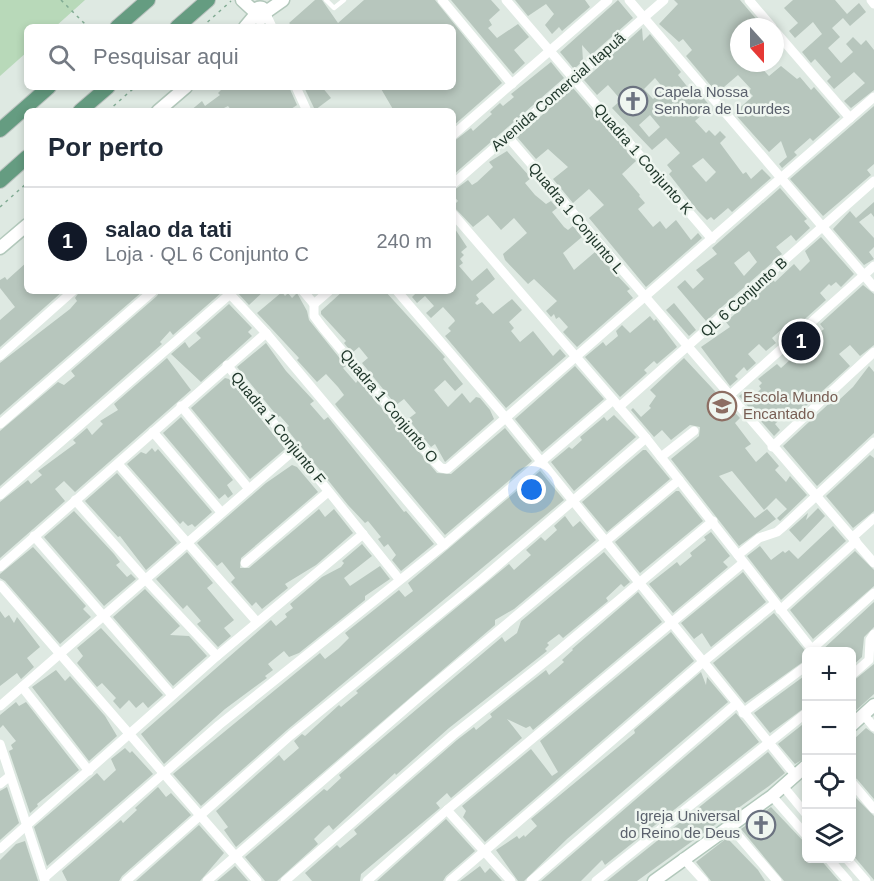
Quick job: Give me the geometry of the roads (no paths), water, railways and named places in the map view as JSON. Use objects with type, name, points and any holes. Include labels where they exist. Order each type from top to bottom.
[{"type":"main road","points":[[120,24],[148,0]]},
{"type":"main road","points":[[180,24],[207,0]]},
{"type":"main road","points":[[25,108],[46,90]]},
{"type":"main road","points":[[84,108],[104,90]]},
{"type":"main road","points":[[0,130],[24,109]]},
{"type":"main road","points":[[0,181],[24,160]]},
{"type":"street","points":[[242,0],[260,14]]},
{"type":"street","points":[[248,24],[275,0]]},
{"type":"street","points":[[260,14],[283,0]]},
{"type":"street","points":[[442,0],[512,84]]},
{"type":"street","name":"Quadra 1 Conjunto K","points":[[506,0],[712,239]]},
{"type":"street","points":[[456,132],[608,0]]},
{"type":"street","points":[[629,0],[874,287]]},
{"type":"street","name":"Avenida Comercial Itapuã","points":[[456,181],[664,0]]},
{"type":"street","points":[[749,0],[764,18]]},
{"type":"street","points":[[871,0],[874,4]]},
{"type":"street","points":[[784,41],[850,118]]},
{"type":"street","points":[[162,108],[182,90]]},
{"type":"street","points":[[297,90],[306,108]]},
{"type":"street","points":[[505,417],[577,358],[874,97]]},
{"type":"street","name":"Quadra 1 Conjunto L","points":[[508,137],[644,298]]},
{"type":"street","name":"QL 6 Conjunto B","points":[[644,298],[688,348],[874,181]]},
{"type":"street","points":[[456,217],[646,438],[810,647]]},
{"type":"street","points":[[0,248],[24,228]]},
{"type":"street","points":[[729,396],[874,266]]},
{"type":"street","points":[[0,356],[70,294]]},
{"type":"street","points":[[0,424],[150,294]]},
{"type":"street","points":[[0,495],[227,294]]},
{"type":"street","points":[[229,294],[266,333],[444,545]]},
{"type":"street","points":[[306,294],[314,304],[326,294]]},
{"type":"street","points":[[400,294],[608,542],[671,624],[796,776]]},
{"type":"street","name":"Quadra 1 Conjunto O","points":[[314,304],[314,316],[441,468],[452,467],[505,417]]},
{"type":"street","points":[[0,567],[266,333]]},
{"type":"street","points":[[620,407],[688,348],[772,447],[855,538],[874,563]]},
{"type":"street","points":[[772,447],[874,352]]},
{"type":"street","name":"Quadra 1 Conjunto F","points":[[227,365],[399,579]]},
{"type":"street","points":[[0,744],[45,879],[278,676],[444,545],[613,400]]},
{"type":"street","points":[[181,406],[249,489]]},
{"type":"street","points":[[661,457],[694,431]]},
{"type":"street","points":[[153,432],[221,512]]},
{"type":"street","points":[[126,881],[291,735],[573,503],[646,438]]},
{"type":"street","points":[[367,881],[447,810],[671,624],[759,538],[777,532],[874,442]]},
{"type":"street","points":[[0,706],[294,450]]},
{"type":"street","points":[[118,464],[257,622]]},
{"type":"street","points":[[207,881],[419,697],[680,480]]},
{"type":"street","points":[[245,563],[328,492]]},
{"type":"street","points":[[75,500],[217,656]]},
{"type":"street","points":[[450,881],[703,662],[777,607],[855,538],[874,518]]},
{"type":"street","points":[[285,881],[453,735],[713,522]]},
{"type":"street","points":[[0,849],[172,695],[363,534]]},
{"type":"street","points":[[34,536],[172,695]]},
{"type":"street","points":[[0,585],[257,881]]},
{"type":"street","points":[[816,647],[874,593]]},
{"type":"street","points":[[856,671],[869,660],[870,640],[874,634]]},
{"type":"street","points":[[743,713],[802,670]]},
{"type":"street","points":[[22,687],[89,771]]},
{"type":"street","points":[[531,881],[736,704]]},
{"type":"street","points":[[856,721],[874,705]]},
{"type":"street","points":[[863,714],[874,727]]},
{"type":"street","points":[[596,881],[802,717]]},
{"type":"street","points":[[654,881],[802,771]]},
{"type":"street","points":[[0,784],[10,776]]},
{"type":"street","points":[[783,786],[803,809]]},
{"type":"street","points":[[856,788],[874,809]]},
{"type":"street","points":[[772,795],[802,829]]},
{"type":"street","points":[[447,810],[511,881]]},
{"type":"street","points":[[729,825],[777,881]]},
{"type":"street","points":[[683,858],[704,881]]},
{"type":"street","points":[[832,863],[848,881]]},
{"type":"street","points":[[850,863],[866,881]]},
{"type":"lane","points":[[327,0],[333,9],[344,0]]},
{"type":"place","name":"Capela Nossa Senhora de Lourdes","points":[[633,101]]},
{"type":"place","name":"salao da tati","points":[[801,341]]},
{"type":"place","name":"Escola Mundo Encantado","points":[[722,406]]},
{"type":"place","name":"Igreja Universal do Reino de Deus","points":[[761,825]]}]
